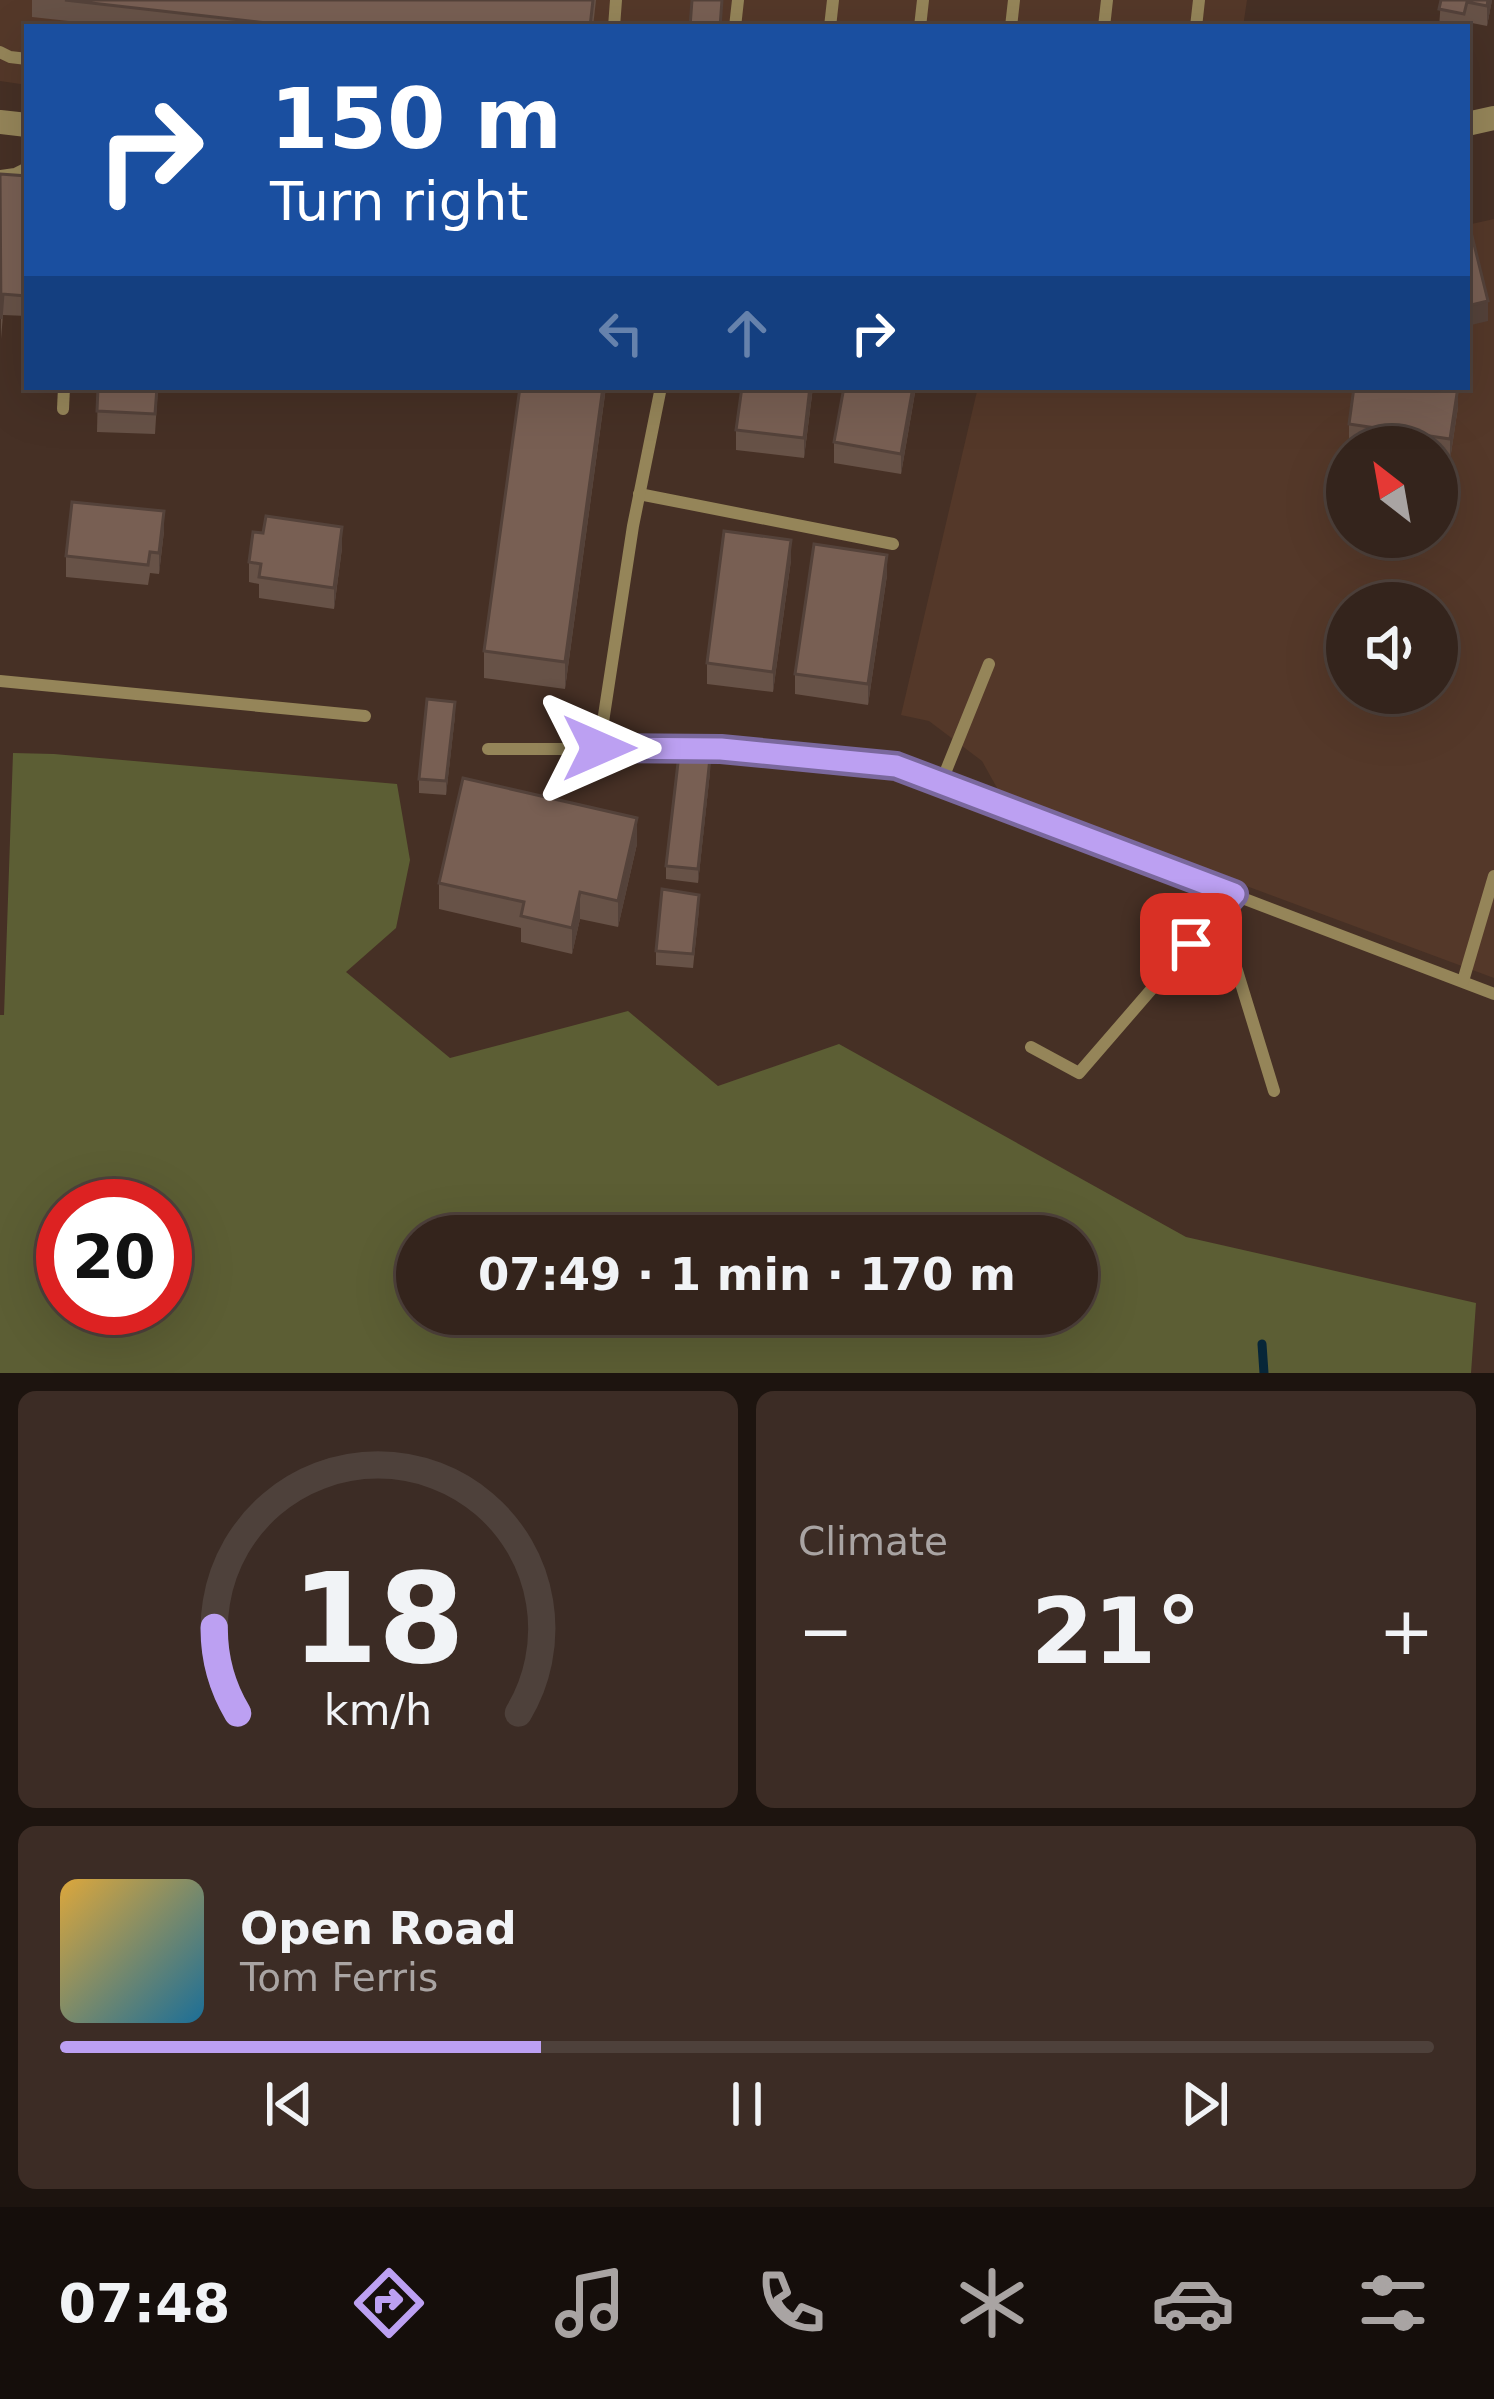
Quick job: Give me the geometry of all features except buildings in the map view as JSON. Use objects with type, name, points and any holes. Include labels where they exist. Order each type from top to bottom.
[{"type":"lane","points":[[63,409],[64,390]]},
{"type":"lane","points":[[599,748],[660,390]]},
{"type":"lane","points":[[639,494],[893,544]]},
{"type":"lane","points":[[941,783],[989,664]]},
{"type":"lane","points":[[0,681],[364,716]]},
{"type":"lane","points":[[488,749],[721,749],[896,766],[1494,994]]},
{"type":"lane","points":[[1463,981],[1494,876]]},
{"type":"lane","points":[[1031,1047],[1079,1073],[1234,894]]},
{"type":"lane","points":[[1219,912],[1274,1090]]},
{"type":"shaded area","points":[[0,0],[1247,0],[1243,24],[24,24],[24,85],[0,81]]},
{"type":"shaded area","points":[[1494,219],[1494,978],[1001,795],[982,761],[929,721],[901,715],[977,390],[1470,390],[1470,224]]},
{"type":"green space","points":[[13,753],[397,784],[410,860],[396,928],[346,972],[450,1058],[628,1011],[718,1086],[839,1044],[1186,1237],[1476,1303],[1471,1373],[0,1373],[0,1015],[4,1015]]},
{"type":"waterway","points":[[1262,1344],[1264,1373]]},
{"type":"route","points":[[599,748],[721,749],[896,766],[1234,894],[1191,944]]}]
